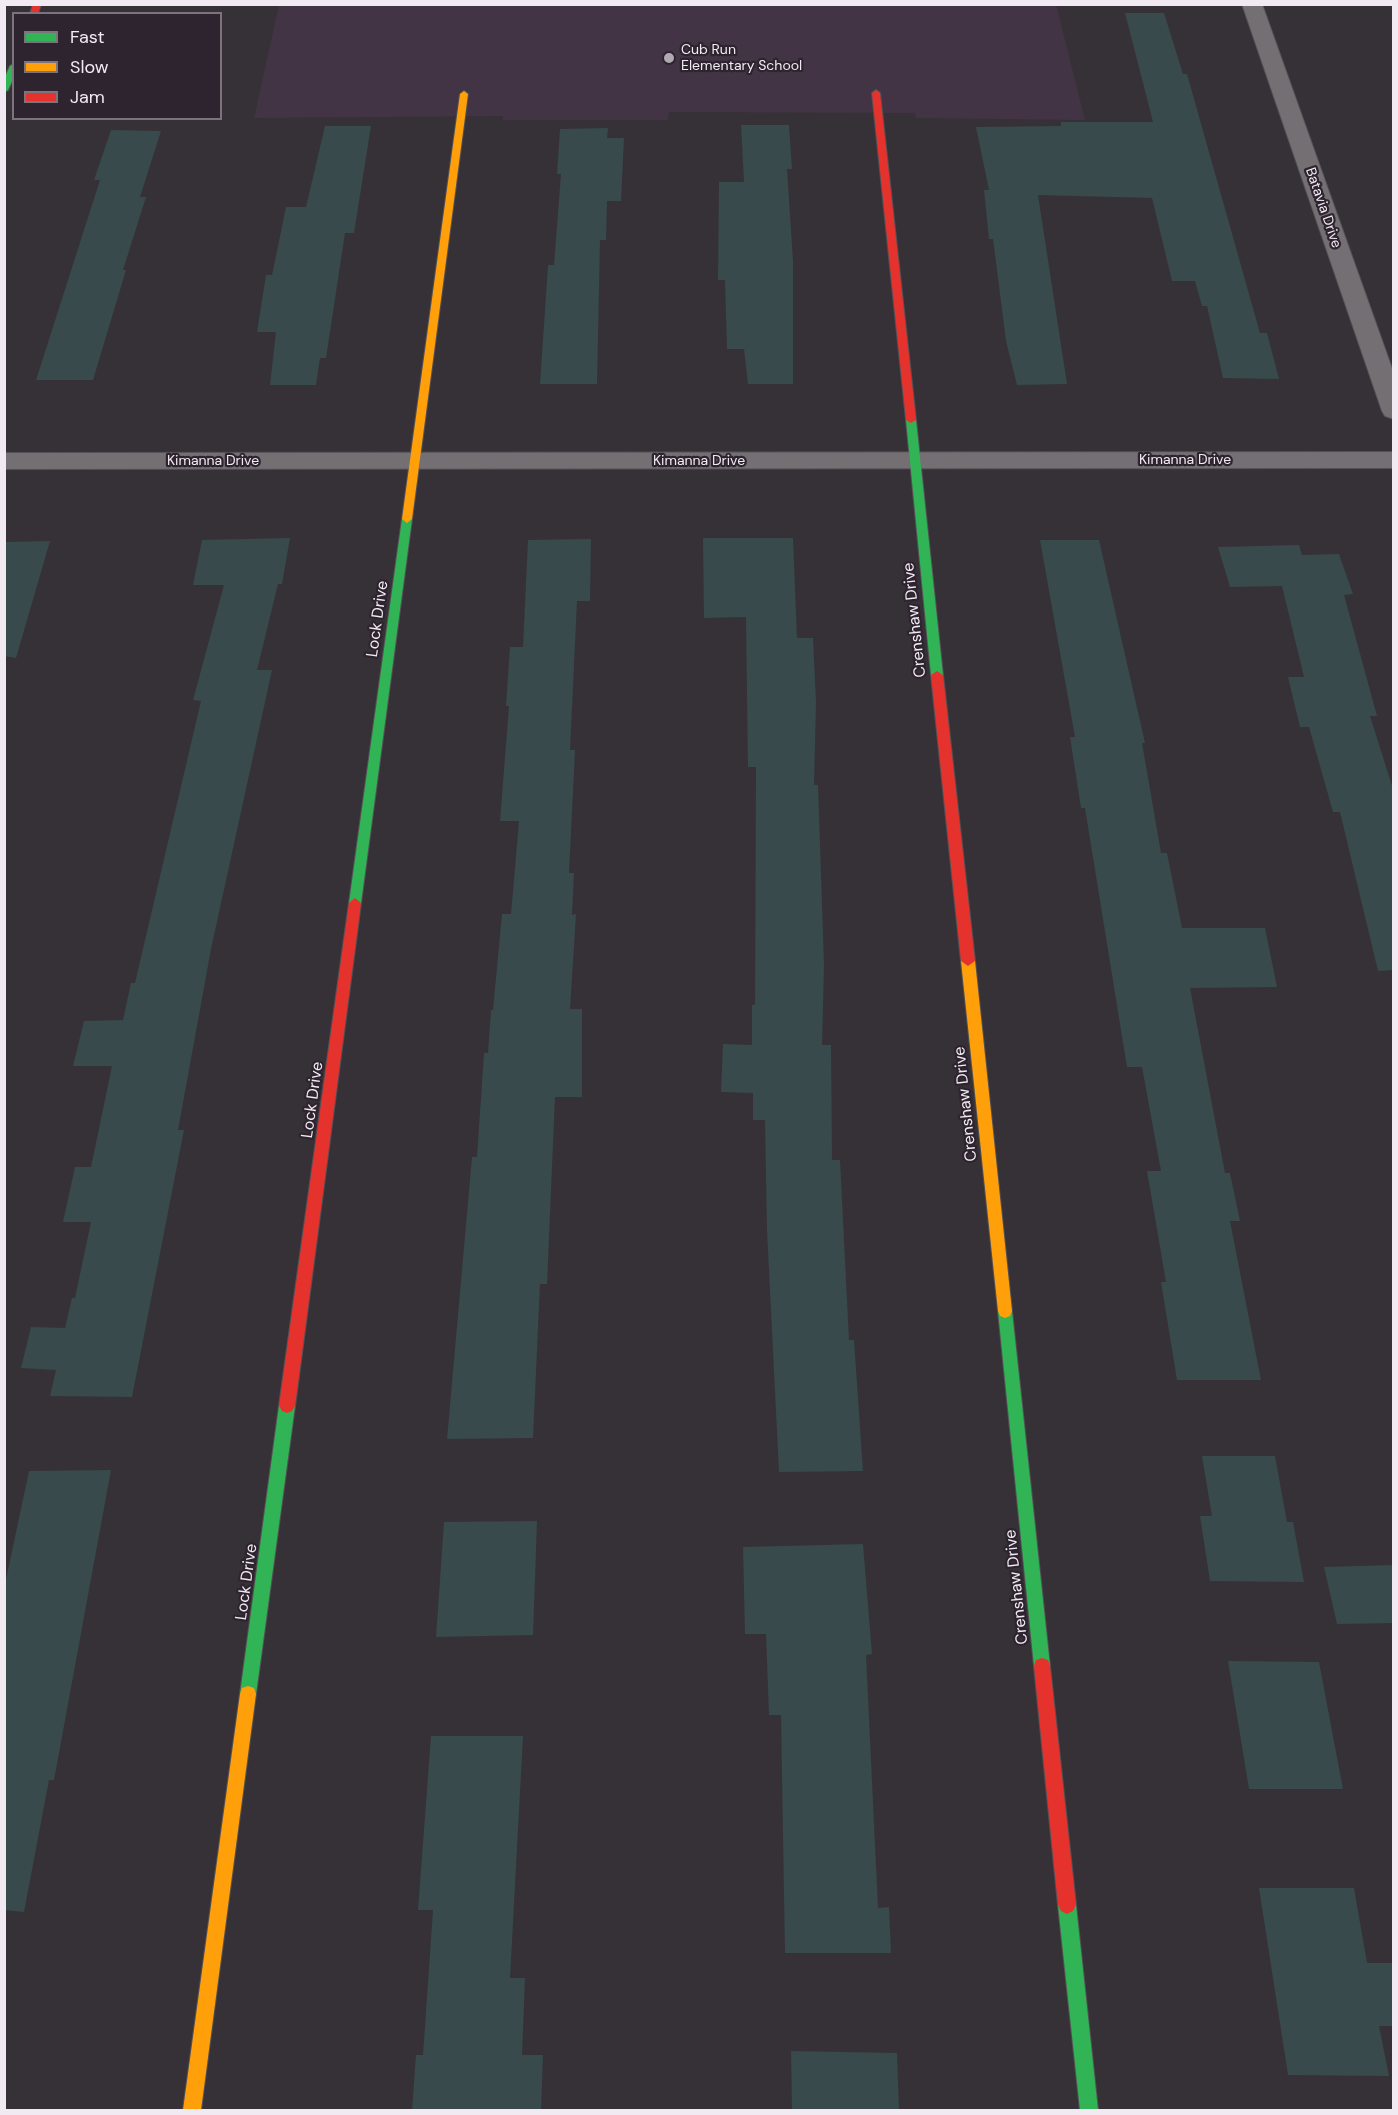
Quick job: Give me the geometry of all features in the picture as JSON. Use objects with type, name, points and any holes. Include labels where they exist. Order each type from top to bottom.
[{"type":"street","name":"Batavia Drive","points":[[1252,4],[1394,411]]},
{"type":"street","points":[[4,90],[12,71]]},
{"type":"street","name":"Crenshaw Drive","points":[[876,93],[1089,2110]]},
{"type":"street","name":"Lock Drive","points":[[192,2110],[464,94]]},
{"type":"street","name":"Kimanna Drive","points":[[4,461],[1394,460]]},
{"type":"shaded area","name":"Cub Run Elementary School","points":[[1056,4],[1085,120],[916,118],[915,113],[669,112],[668,120],[503,120],[503,116],[254,118],[279,5]]},
{"type":"building","points":[[1125,13],[1164,13],[1183,74],[1187,74],[1260,333],[1267,333],[1279,379],[1223,378],[1207,306],[1202,306],[1195,281],[1172,281],[1152,198],[1038,195],[1067,384],[1017,385],[1006,341],[993,239],[989,239],[984,190],[989,190],[976,127],[1061,126],[1061,122],[1153,122]]},
{"type":"building","points":[[741,125],[789,125],[792,169],[787,169],[793,261],[793,384],[748,384],[744,349],[727,349],[725,280],[718,280],[719,182],[744,182]]},
{"type":"building","points":[[325,126],[371,126],[354,233],[345,233],[326,358],[320,358],[316,385],[270,385],[276,332],[257,332],[266,275],[272,275],[286,207],[306,207]]},
{"type":"building","points":[[608,128],[607,138],[624,138],[621,201],[607,201],[606,240],[600,240],[597,384],[540,384],[548,265],[554,265],[561,174],[557,174],[560,129]]},
{"type":"building","points":[[111,130],[161,131],[140,197],[146,197],[93,380],[36,380],[100,180],[94,180]]},
{"type":"building","points":[[290,538],[282,584],[278,584],[257,670],[272,670],[211,949],[178,1130],[184,1130],[132,1397],[50,1396],[56,1370],[21,1368],[31,1327],[65,1328],[72,1298],[75,1298],[91,1222],[63,1222],[75,1167],[91,1167],[112,1066],[73,1066],[84,1021],[123,1020],[131,983],[135,983],[201,701],[193,700],[224,585],[193,585],[202,540]]},
{"type":"building","points":[[703,538],[793,538],[797,638],[813,638],[816,702],[814,785],[818,785],[824,965],[822,1045],[831,1045],[832,1160],[840,1160],[849,1340],[854,1340],[863,1471],[779,1472],[767,1230],[765,1120],[753,1120],[753,1093],[721,1092],[723,1044],[752,1045],[752,1005],[755,1005],[756,767],[748,767],[746,617],[704,618]]},
{"type":"building","points":[[591,539],[590,601],[577,601],[570,750],[575,750],[569,873],[574,873],[572,915],[576,914],[570,1009],[582,1009],[582,1097],[555,1097],[547,1284],[540,1284],[533,1438],[447,1439],[472,1157],[477,1157],[484,1053],[488,1053],[502,914],[511,914],[519,821],[500,821],[509,706],[506,706],[510,647],[523,647],[528,540]]},
{"type":"building","points":[[1040,540],[1099,540],[1145,743],[1142,743],[1161,853],[1167,853],[1182,928],[1265,928],[1277,987],[1190,988],[1225,1173],[1230,1173],[1240,1221],[1230,1221],[1261,1380],[1177,1380],[1161,1282],[1166,1282],[1147,1171],[1161,1171],[1142,1067],[1127,1067],[1085,808],[1081,808],[1070,737],[1075,737]]},
{"type":"building","points":[[50,541],[16,658],[4,656],[4,542]]},
{"type":"building","points":[[1299,545],[1302,555],[1339,554],[1353,594],[1344,595],[1377,716],[1370,716],[1394,792],[1394,970],[1378,971],[1340,812],[1333,812],[1309,727],[1300,727],[1288,677],[1304,677],[1282,586],[1230,587],[1218,547]]},
{"type":"building","points":[[1202,1456],[1275,1456],[1287,1522],[1293,1522],[1304,1582],[1210,1581],[1200,1516],[1212,1516]]},
{"type":"building","points":[[111,1470],[54,1780],[49,1780],[24,1912],[4,1910],[4,1589],[29,1471]]},
{"type":"building","points":[[537,1521],[533,1635],[436,1637],[444,1522]]},
{"type":"building","points":[[863,1544],[872,1654],[866,1655],[878,1908],[889,1907],[891,1953],[785,1953],[781,1715],[769,1715],[766,1634],[745,1634],[743,1547]]},
{"type":"building","points":[[1394,1565],[1394,1623],[1337,1624],[1324,1567]]},
{"type":"building","points":[[1228,1661],[1319,1662],[1343,1789],[1249,1789]]},
{"type":"building","points":[[431,1736],[523,1736],[510,1978],[525,1978],[522,2055],[543,2055],[541,2110],[412,2110],[416,2055],[423,2055],[433,1910],[418,1910]]},
{"type":"building","points":[[1259,1888],[1354,1888],[1367,1963],[1394,1963],[1394,2026],[1379,2026],[1389,2076],[1288,2075]]},
{"type":"building","points":[[791,2051],[897,2053],[899,2110],[792,2110]]},
{"type":"traffic: fast","points":[[4,90],[12,71]]},
{"type":"traffic: fast","points":[[911,420],[937,675]]},
{"type":"traffic: fast","points":[[355,903],[407,519]]},
{"type":"traffic: fast","points":[[1005,1311],[1042,1666]]},
{"type":"traffic: fast","points":[[248,1694],[287,1406]]},
{"type":"traffic: fast","points":[[1067,1905],[1089,2110]]},
{"type":"traffic: slow","points":[[407,519],[464,94]]},
{"type":"traffic: slow","points":[[968,961],[1005,1311]]},
{"type":"traffic: slow","points":[[192,2110],[248,1694]]},
{"type":"traffic: jam","points":[[35,12],[37,4]]},
{"type":"traffic: jam","points":[[876,93],[911,420]]},
{"type":"traffic: jam","points":[[937,675],[968,961]]},
{"type":"traffic: jam","points":[[287,1406],[355,903]]},
{"type":"traffic: jam","points":[[1042,1666],[1067,1905]]},
{"type":"place","name":"Cub Run Elementary School","points":[[669,58]]}]
